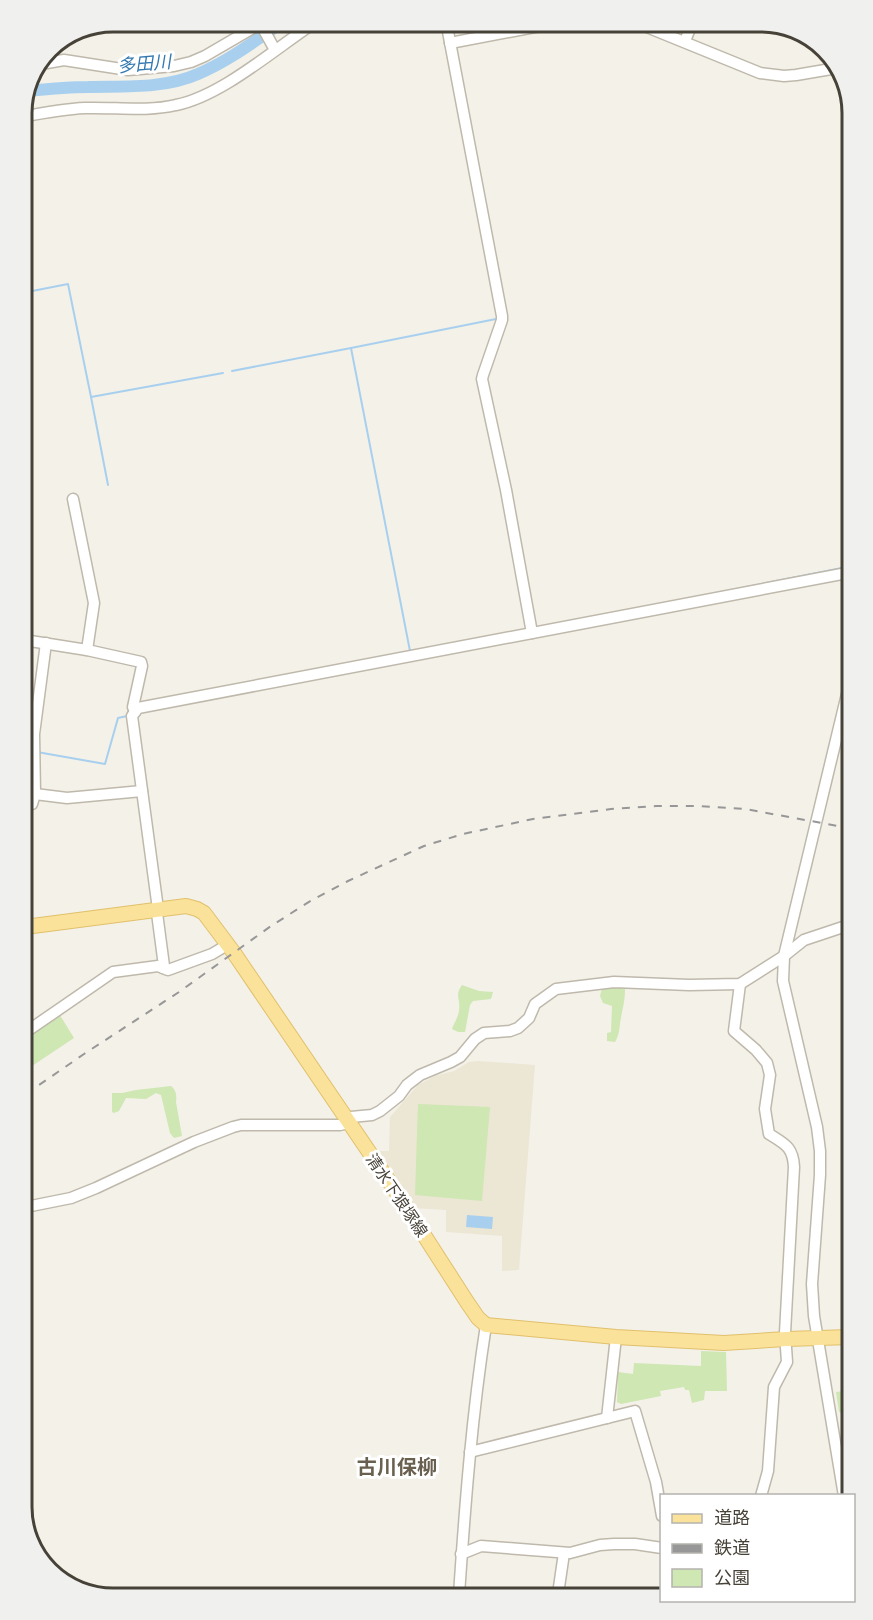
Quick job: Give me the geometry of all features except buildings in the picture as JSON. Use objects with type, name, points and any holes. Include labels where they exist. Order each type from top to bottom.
[{"type":"main road","name":"清水下狼塚線","points":[[32,926],[186,906],[197,909],[208,918],[397,1193],[467,1302],[478,1318],[486,1324]]},
{"type":"main road","points":[[486,1324],[616,1337],[724,1343],[842,1338]]},
{"type":"street","points":[[48,63],[64,60],[128,70],[174,66],[205,56],[246,32]]},
{"type":"street","points":[[266,32],[274,48]]},
{"type":"street","points":[[32,115],[86,108],[138,110],[178,105],[221,87],[299,32]]},
{"type":"street","points":[[448,32],[502,316],[482,380],[506,490],[532,633]]},
{"type":"street","points":[[450,43],[506,32]]},
{"type":"street","points":[[661,32],[760,74],[795,75],[829,69]]},
{"type":"street","points":[[685,41],[689,32]]},
{"type":"street","points":[[74,499],[94,603],[87,650]]},
{"type":"street","points":[[163,968],[158,909],[132,716],[138,708],[842,574]]},
{"type":"street","points":[[32,641],[141,662],[133,707],[135,712]]},
{"type":"street","points":[[32,804],[35,794],[34,734],[46,643]]},
{"type":"street","points":[[842,715],[784,956],[783,981],[817,1126],[820,1151],[812,1284],[816,1339],[842,1485]]},
{"type":"street","points":[[35,794],[67,798],[142,790]]},
{"type":"street","points":[[32,1206],[88,1191],[194,1142],[233,1127],[349,1123],[351,1117],[372,1115],[399,1096],[407,1085],[420,1075],[460,1057],[475,1039],[484,1033],[510,1031],[518,1028],[529,1018],[536,1004],[556,989],[614,982],[689,985],[740,984],[784,956],[804,939],[842,927]]},
{"type":"street","points":[[32,1028],[113,972],[158,966],[168,970],[212,954],[227,945]]},
{"type":"street","points":[[740,984],[734,1031],[756,1050],[766,1063],[770,1075],[765,1109],[769,1134],[785,1144],[793,1154],[793,1212],[784,1333],[787,1362],[774,1387],[768,1471],[762,1494]]},
{"type":"street","points":[[459,1588],[470,1452],[486,1324]]},
{"type":"street","points":[[607,1418],[616,1337]]},
{"type":"street","points":[[470,1452],[634,1411],[656,1482],[660,1505]]},
{"type":"street","points":[[461,1554],[481,1546],[570,1554],[600,1545],[614,1544],[660,1548]]},
{"type":"street","points":[[559,1588],[564,1553]]},
{"type":"shaded area","points":[[469,1062],[535,1065],[519,1270],[502,1271],[502,1236],[446,1232],[446,1210],[412,1208],[374,1151],[389,1151],[390,1117],[418,1085],[435,1076],[454,1071]]},
{"type":"green space","points":[[462,985],[479,991],[493,992],[491,999],[473,1001],[470,1005],[465,1032],[458,1032],[452,1029],[459,1012],[458,995]]},
{"type":"green space","points":[[613,985],[625,988],[618,1036],[615,1042],[607,1041],[607,1033],[611,1032],[612,1006],[603,1003],[600,996],[602,988]]},
{"type":"green space","points":[[58,1012],[74,1038],[32,1066],[32,1032]]},
{"type":"green space","points":[[171,1086],[176,1093],[182,1136],[174,1138],[170,1133],[161,1095],[156,1093],[146,1099],[126,1098],[119,1111],[112,1112],[112,1093]]},
{"type":"green space","points":[[418,1104],[490,1107],[482,1201],[415,1195]]},
{"type":"green space","points":[[701,1351],[726,1352],[727,1391],[705,1391],[704,1400],[692,1403],[689,1390],[685,1390],[684,1387],[660,1391],[661,1396],[621,1404],[617,1402],[618,1372],[633,1374],[634,1363],[701,1366]]},
{"type":"green space","points":[[842,1391],[842,1413],[839,1412],[836,1392]]},
{"type":"water","points":[[467,1215],[493,1217],[492,1229],[466,1227]]},
{"type":"waterway","name":"多田川","points":[[35,90],[73,87],[144,86],[185,79],[221,63],[268,32]]},
{"type":"waterway","points":[[32,291],[68,284],[91,397],[223,373]]},
{"type":"waterway","points":[[351,348],[496,319]]},
{"type":"waterway","points":[[232,371],[351,348],[411,651]]},
{"type":"waterway","points":[[91,397],[108,485]]},
{"type":"waterway","points":[[721,592],[842,568]]},
{"type":"waterway","points":[[37,752],[105,764],[118,718],[127,716]]},
{"type":"railway","points":[[32,1090],[312,900],[424,846],[463,834],[533,819],[656,806],[745,809],[842,827]]},
{"type":"district","name":"古川保柳","points":[[397,1467]]}]
